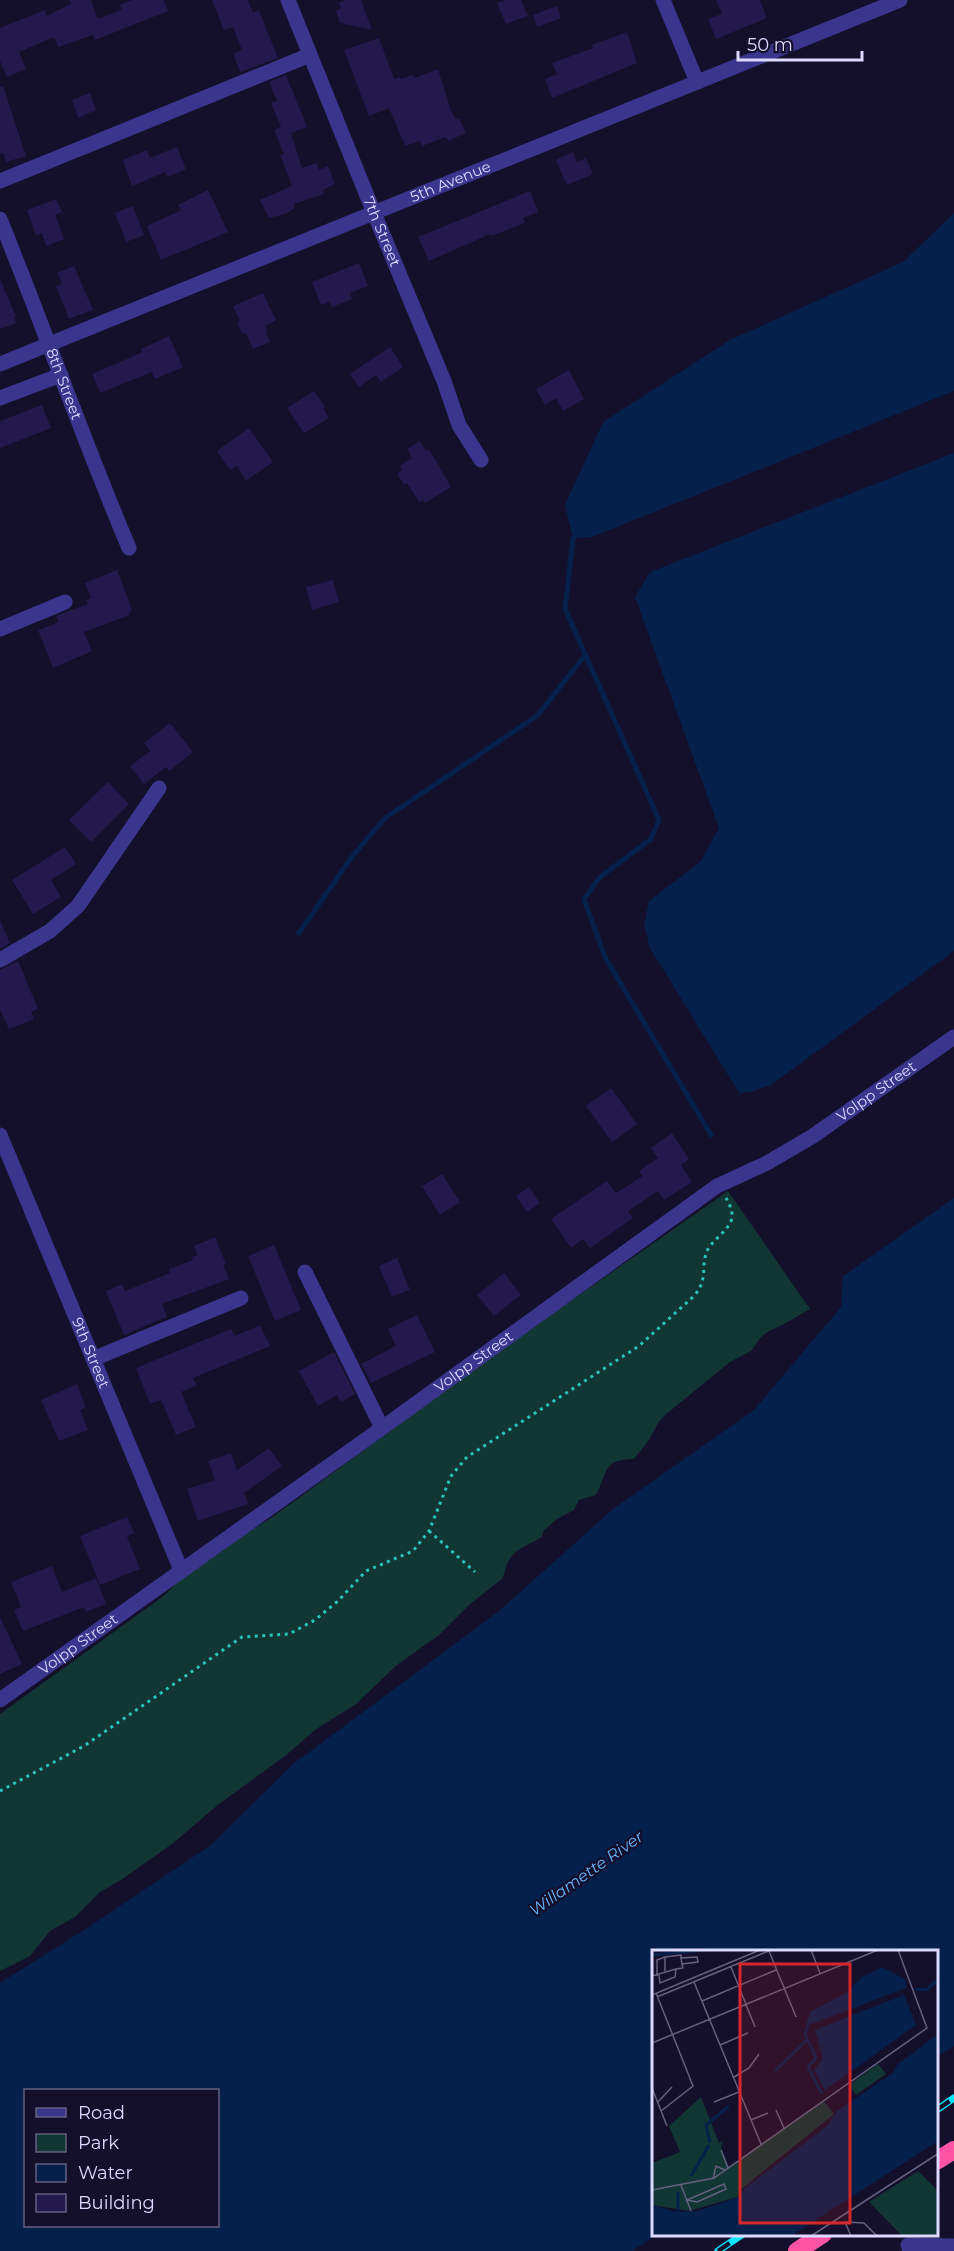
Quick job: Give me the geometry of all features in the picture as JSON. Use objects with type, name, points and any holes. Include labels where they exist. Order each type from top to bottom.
[{"type":"highway","points":[[939,2159],[954,2150]]},
{"type":"highway","points":[[797,2251],[821,2236]]},
{"type":"street","name":"7th Street","points":[[288,0],[444,381],[459,425],[481,460]]},
{"type":"street","points":[[663,0],[697,82]]},
{"type":"street","name":"5th Avenue","points":[[0,364],[697,82],[737,68],[900,0]]},
{"type":"street","points":[[0,181],[310,55]]},
{"type":"street","name":"8th Street","points":[[0,219],[50,344],[91,458],[129,548]]},
{"type":"street","points":[[0,398],[61,375]]},
{"type":"street","points":[[0,629],[65,602]]},
{"type":"street","points":[[0,960],[51,931],[78,906],[159,788]]},
{"type":"street","name":"Volpp Street","points":[[0,1700],[717,1186],[767,1163],[813,1136],[954,1037]]},
{"type":"street","name":"9th Street","points":[[0,1135],[181,1570]]},
{"type":"street","points":[[305,1272],[382,1428]]},
{"type":"street","points":[[93,1359],[241,1298]]},
{"type":"street","points":[[907,2244],[954,2246]]},
{"type":"path","points":[[0,1791],[84,1746],[242,1637],[289,1634],[315,1620],[338,1601],[366,1571],[413,1551],[429,1531],[451,1476],[467,1457],[639,1346],[694,1296],[705,1276],[704,1262],[708,1249],[732,1220],[732,1211],[728,1201],[717,1186]]},
{"type":"path","points":[[429,1531],[475,1572]]},
{"type":"green space","points":[[728,1191],[810,1309],[769,1331],[761,1337],[751,1351],[730,1362],[665,1415],[634,1459],[611,1465],[596,1495],[579,1500],[574,1510],[557,1519],[543,1531],[542,1537],[516,1552],[508,1562],[503,1578],[470,1604],[439,1635],[397,1665],[356,1704],[315,1730],[285,1756],[219,1804],[172,1844],[100,1892],[75,1917],[50,1931],[30,1956],[0,1971],[0,1714],[165,1595],[191,1567],[271,1518],[519,1337]]},
{"type":"water","points":[[954,213],[954,391],[592,537],[573,538],[565,505],[603,422],[730,340],[903,262]]},
{"type":"water","points":[[954,453],[954,951],[771,1085],[751,1092],[739,1093],[650,948],[644,925],[649,901],[700,862],[719,828],[635,597],[650,572]]},
{"type":"water","name":"Willamette River","points":[[954,1198],[954,2046],[939,2055],[939,1950],[652,1950],[652,2236],[655,2236],[632,2251],[0,2251],[0,1983],[211,1845],[293,1764],[499,1611],[613,1509],[754,1410],[841,1307],[843,1276]]},
{"type":"building","points":[[70,0],[91,0],[98,19],[122,10],[120,5],[132,0],[164,0],[168,11],[95,40],[93,35],[58,47],[54,37],[19,52],[26,69],[7,77],[0,61],[0,28],[45,10],[47,16],[71,4]]},
{"type":"building","points":[[212,0],[248,0],[253,12],[259,11],[278,58],[240,72],[233,54],[242,50],[233,27],[224,30]]},
{"type":"building","points":[[346,0],[361,0],[372,30],[340,23],[336,11],[341,8],[339,3]]},
{"type":"building","points":[[504,0],[521,0],[528,16],[506,24],[497,3]]},
{"type":"building","points":[[716,0],[760,0],[767,18],[716,39],[708,19],[722,14]]},
{"type":"building","points":[[557,6],[561,18],[537,27],[533,15]]},
{"type":"building","points":[[627,32],[637,63],[552,98],[545,79],[557,74],[552,63]]},
{"type":"building","points":[[379,38],[394,79],[413,75],[415,78],[438,69],[451,111],[456,120],[459,118],[466,133],[448,141],[446,137],[422,146],[420,141],[405,146],[389,108],[369,116],[344,50]]},
{"type":"building","points":[[286,75],[307,127],[291,133],[302,168],[317,163],[319,170],[328,166],[335,184],[323,190],[324,194],[294,204],[295,208],[285,214],[269,218],[260,200],[292,186],[280,155],[284,154],[274,130],[281,127],[271,103],[277,101],[269,82]]},
{"type":"building","points":[[3,86],[26,156],[6,162],[3,153],[0,154],[0,87]]},
{"type":"building","points":[[90,93],[96,110],[78,118],[72,100]]},
{"type":"building","points":[[177,147],[186,169],[168,177],[165,172],[132,186],[123,160],[147,150],[150,158]]},
{"type":"building","points":[[573,152],[577,162],[586,158],[593,174],[567,185],[556,160]]},
{"type":"building","points":[[208,190],[228,232],[161,260],[147,226],[181,210],[178,205]]},
{"type":"building","points":[[530,191],[538,212],[523,218],[525,223],[491,236],[490,234],[429,261],[418,237]]},
{"type":"building","points":[[56,199],[62,212],[55,215],[64,239],[46,246],[42,233],[36,235],[27,210]]},
{"type":"building","points":[[133,206],[144,235],[126,242],[115,213]]},
{"type":"building","points":[[359,263],[368,286],[350,293],[352,299],[332,307],[330,302],[321,305],[312,282]]},
{"type":"building","points":[[74,266],[93,310],[69,319],[56,286],[62,284],[57,273]]},
{"type":"building","points":[[0,279],[16,316],[14,317],[16,323],[0,329]]},
{"type":"building","points":[[263,293],[276,320],[265,326],[270,342],[253,349],[246,333],[242,334],[237,323],[240,321],[233,306]]},
{"type":"building","points":[[169,336],[183,367],[155,379],[152,372],[100,393],[92,374],[143,352],[141,349]]},
{"type":"building","points":[[390,347],[403,367],[381,382],[376,375],[359,387],[350,374]]},
{"type":"building","points":[[569,370],[584,399],[563,411],[556,398],[545,405],[536,389]]},
{"type":"building","points":[[314,391],[325,407],[323,408],[329,418],[304,433],[287,408]]},
{"type":"building","points":[[42,405],[51,428],[0,448],[0,421]]},
{"type":"building","points":[[249,428],[273,462],[246,481],[237,466],[230,470],[217,451]]},
{"type":"building","points":[[420,441],[426,451],[429,449],[451,487],[425,503],[423,500],[419,502],[407,483],[404,485],[397,474],[402,470],[400,466],[412,458],[407,449]]},
{"type":"building","points":[[117,570],[132,610],[129,612],[130,615],[84,632],[92,651],[53,668],[38,630],[59,622],[56,616],[88,604],[86,600],[91,598],[85,583]]},
{"type":"building","points":[[333,580],[339,602],[312,610],[306,587]]},
{"type":"building","points":[[170,723],[193,752],[169,771],[166,767],[144,784],[130,766],[150,751],[144,743]]},
{"type":"building","points":[[108,782],[129,804],[91,842],[69,820]]},
{"type":"building","points":[[65,847],[76,864],[51,880],[61,897],[33,914],[12,880]]},
{"type":"building","points":[[0,920],[10,943],[0,949]]},
{"type":"building","points":[[18,961],[38,1009],[31,1012],[34,1019],[9,1029],[0,1009],[0,970]]},
{"type":"building","points":[[611,1088],[637,1124],[612,1142],[586,1106]]},
{"type":"building","points":[[672,1133],[689,1159],[681,1165],[692,1182],[664,1200],[658,1191],[628,1211],[633,1218],[590,1248],[583,1239],[571,1248],[551,1219],[607,1181],[616,1193],[643,1176],[639,1171],[658,1158],[651,1148]]},
{"type":"building","points":[[442,1174],[460,1202],[440,1215],[422,1186]]},
{"type":"building","points":[[529,1187],[540,1203],[527,1212],[516,1196]]},
{"type":"building","points":[[215,1237],[226,1264],[223,1265],[229,1279],[162,1304],[167,1317],[124,1335],[106,1291],[122,1284],[125,1291],[170,1273],[169,1269],[193,1260],[192,1257],[198,1255],[194,1246]]},
{"type":"building","points":[[274,1245],[301,1310],[275,1321],[248,1256]]},
{"type":"building","points":[[397,1258],[410,1290],[392,1297],[379,1266]]},
{"type":"building","points":[[504,1273],[521,1295],[494,1316],[477,1295]]},
{"type":"building","points":[[417,1315],[435,1352],[371,1383],[361,1364],[396,1346],[388,1329]]},
{"type":"building","points":[[260,1325],[270,1346],[193,1378],[197,1385],[181,1392],[196,1427],[176,1435],[161,1400],[150,1404],[136,1368],[231,1329],[235,1336]]},
{"type":"building","points":[[334,1352],[355,1394],[341,1402],[337,1395],[318,1406],[299,1371]]},
{"type":"building","points":[[77,1384],[86,1407],[80,1410],[88,1430],[59,1441],[41,1400]]},
{"type":"building","points":[[269,1448],[282,1466],[244,1493],[248,1504],[198,1521],[187,1489],[215,1480],[208,1461],[231,1453],[237,1470]]},
{"type":"building","points":[[127,1517],[134,1533],[127,1537],[140,1569],[100,1585],[80,1536]]},
{"type":"building","points":[[52,1566],[62,1592],[96,1578],[106,1604],[86,1612],[84,1607],[23,1631],[14,1610],[21,1607],[11,1582]]},
{"type":"building","points":[[0,1617],[22,1664],[0,1674]]},
{"type":"waterway","points":[[577,535],[573,538],[565,609],[659,820],[651,839],[600,877],[584,899],[605,957],[711,1135]]},
{"type":"waterway","points":[[299,933],[351,858],[385,818],[538,715],[585,655]]},
{"type":"railway","points":[[939,2108],[954,2098]]},
{"type":"railway","points":[[718,2251],[740,2236]]}]
